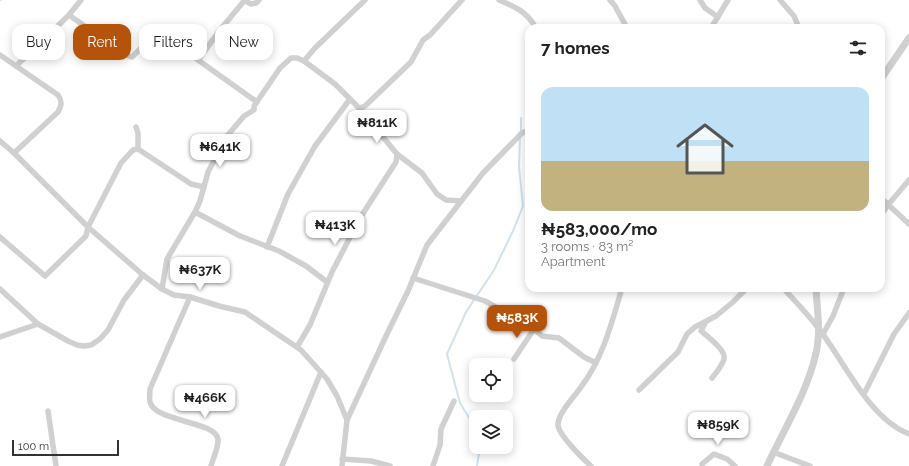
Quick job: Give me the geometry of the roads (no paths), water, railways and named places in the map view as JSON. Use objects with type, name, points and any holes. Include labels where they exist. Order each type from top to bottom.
[{"type":"street","points":[[16,66],[69,15],[81,0]]},
{"type":"street","points":[[207,48],[244,0],[251,4],[256,3],[259,0]]},
{"type":"street","points":[[304,61],[315,48],[365,0]]},
{"type":"street","points":[[359,108],[365,106],[411,62],[423,40],[435,30],[462,0]]},
{"type":"street","points":[[499,0],[521,10],[531,19],[534,24]]},
{"type":"street","points":[[610,0],[625,24]]},
{"type":"street","points":[[700,0],[706,8],[718,17]]},
{"type":"street","points":[[714,24],[728,0]]},
{"type":"street","points":[[781,0],[794,16],[797,24]]},
{"type":"street","points":[[69,15],[126,55],[132,57],[139,50]]},
{"type":"street","points":[[885,73],[909,38]]},
{"type":"street","points":[[0,55],[58,95],[61,100],[61,106],[58,112],[14,153]]},
{"type":"street","points":[[162,289],[167,259],[195,212],[208,172],[227,136],[244,116],[254,110],[254,106],[280,68],[291,58],[297,58],[304,61],[335,84],[359,108],[396,154],[422,173],[437,194],[446,200],[461,200]]},
{"type":"street","points":[[198,60],[257,102]]},
{"type":"street","points":[[267,247],[288,194],[315,146],[350,99]]},
{"type":"street","points":[[136,127],[138,133],[138,148]]},
{"type":"street","points":[[342,466],[347,420],[408,291],[427,245],[483,173],[525,132]]},
{"type":"street","points":[[0,141],[14,153],[88,227],[143,275],[162,289],[174,295],[190,297],[245,312],[301,350],[327,379],[337,396],[347,420]]},
{"type":"street","points":[[138,148],[191,184],[204,187]]},
{"type":"street","points":[[0,237],[44,276],[86,236],[88,227],[121,163],[133,150],[138,148]]},
{"type":"street","points":[[297,347],[310,325],[332,272],[360,218],[396,162],[396,154]]},
{"type":"street","points":[[885,209],[909,180]]},
{"type":"street","points":[[885,202],[909,224]]},
{"type":"street","points":[[195,212],[240,236],[280,251],[306,266],[328,282]]},
{"type":"street","points":[[0,289],[38,324],[77,345],[84,346],[91,345],[100,339],[108,330],[124,300],[143,275]]},
{"type":"street","points":[[413,278],[485,301],[534,329],[542,336],[559,338],[584,357],[596,363]]},
{"type":"street","points":[[591,466],[577,453],[558,426],[559,419],[570,399],[581,387],[596,363],[612,322],[621,292]]},
{"type":"street","points":[[639,390],[678,352],[687,334],[695,327],[705,323],[733,302],[743,292]]},
{"type":"street","points":[[787,292],[821,331],[873,407],[894,426],[909,434]]},
{"type":"street","points":[[767,466],[803,392],[816,352],[821,331],[816,292]]},
{"type":"street","points":[[821,331],[833,316],[842,292]]},
{"type":"street","points":[[190,297],[150,389],[150,402],[155,409],[163,414],[210,430],[217,436],[218,441],[211,466]]},
{"type":"street","points":[[864,394],[894,334],[909,313]]},
{"type":"street","points":[[705,323],[701,331],[724,354],[724,359],[712,378]]},
{"type":"street","points":[[0,337],[38,324]]},
{"type":"street","points":[[514,359],[534,329]]},
{"type":"street","points":[[282,466],[321,372]]},
{"type":"street","points":[[433,466],[440,445],[441,429],[454,401]]},
{"type":"street","points":[[48,411],[56,466]]},
{"type":"street","points":[[773,452],[810,466]]},
{"type":"street","points":[[702,464],[714,454],[727,459],[735,466]]},
{"type":"street","points":[[342,459],[371,461],[390,466]]},
{"type":"waterway","points":[[521,118],[521,133]]},
{"type":"waterway","points":[[469,418],[460,403],[447,354],[466,312],[494,270],[513,231],[523,206],[519,167],[520,137]]},
{"type":"waterway","points":[[477,466],[479,454]]}]
